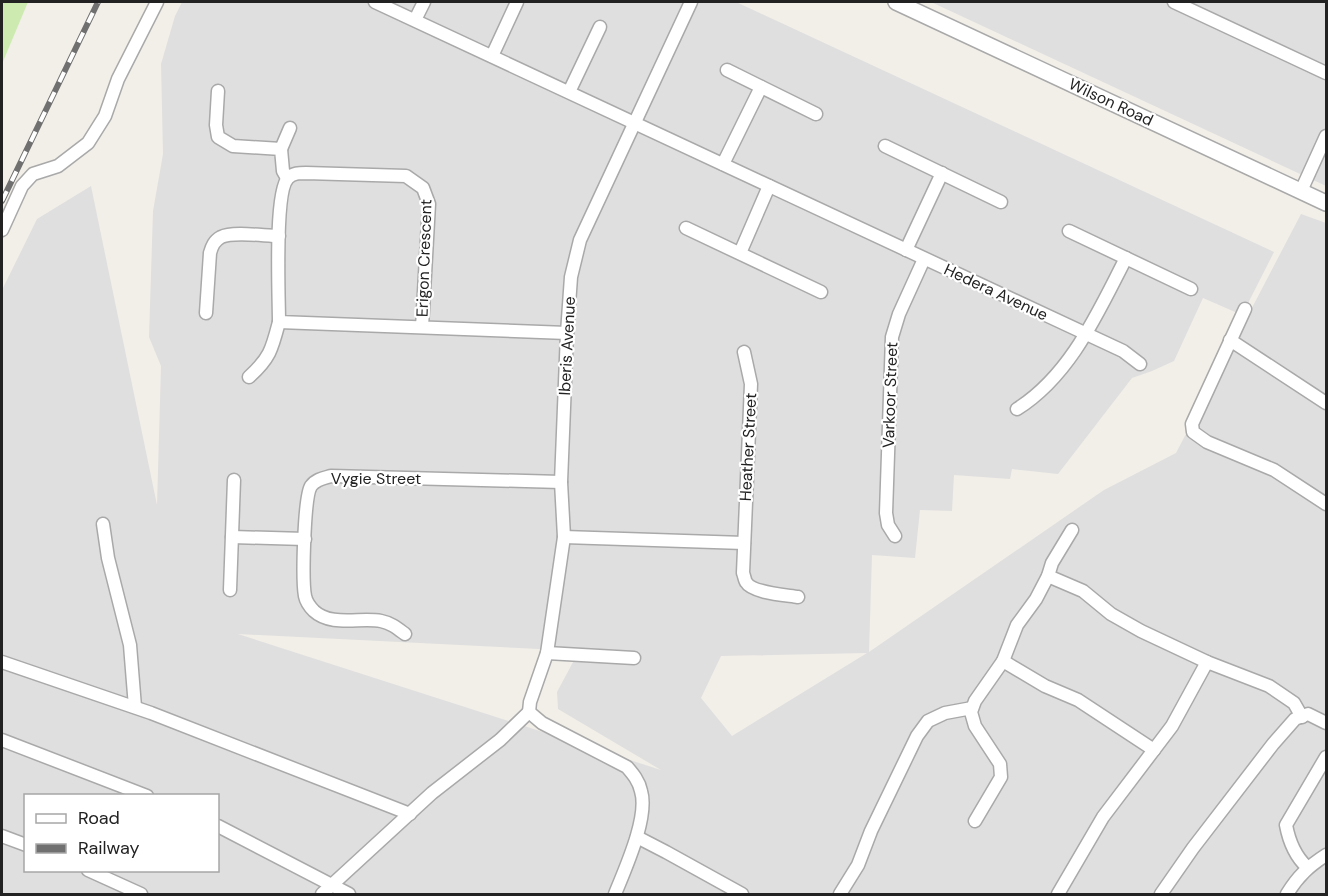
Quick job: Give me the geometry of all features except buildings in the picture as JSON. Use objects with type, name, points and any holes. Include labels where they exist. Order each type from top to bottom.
[{"type":"street","points":[[2,230],[22,186],[33,174],[58,166],[88,143],[105,116],[118,79],[157,2]]},
{"type":"street","name":"Hedera Avenue","points":[[375,2],[1123,351],[1140,364]]},
{"type":"street","points":[[415,20],[424,2]]},
{"type":"street","points":[[492,56],[517,2]]},
{"type":"street","name":"Iberis Avenue","points":[[529,712],[530,702],[547,653],[564,537],[561,482],[571,277],[580,240],[691,2]]},
{"type":"street","name":"Wilson Road","points":[[896,2],[1326,203]]},
{"type":"street","points":[[1174,2],[1326,74]]},
{"type":"street","points":[[569,92],[600,27]]},
{"type":"street","points":[[727,70],[816,114]]},
{"type":"street","points":[[723,164],[762,87]]},
{"type":"street","points":[[218,91],[216,124],[217,134],[223,142],[233,146],[281,149]]},
{"type":"street","points":[[249,377],[264,363],[272,350],[279,322],[279,236],[282,189],[287,178],[283,171],[281,149],[290,128]]},
{"type":"street","points":[[1301,191],[1326,136]]},
{"type":"street","points":[[885,146],[1001,202]]},
{"type":"street","name":"Erigon Crescent","points":[[287,178],[296,173],[306,172],[406,177],[423,188],[429,204],[422,327]]},
{"type":"street","points":[[906,250],[942,173]]},
{"type":"street","points":[[740,253],[769,186]]},
{"type":"street","points":[[686,228],[821,292]]},
{"type":"street","points":[[1069,231],[1191,289]]},
{"type":"street","points":[[206,313],[210,253],[213,244],[220,237],[229,235],[279,236]]},
{"type":"street","points":[[1017,409],[1045,388],[1087,334],[1126,258]]},
{"type":"street","name":"Varkoor Street","points":[[895,536],[888,525],[886,513],[892,337],[899,314],[924,259]]},
{"type":"street","points":[[1245,309],[1192,424],[1193,432],[1207,442],[1274,470],[1326,504]]},
{"type":"street","name":"Erigon Crescent","points":[[279,322],[567,333]]},
{"type":"street","points":[[1230,340],[1326,404]]},
{"type":"street","name":"Heather Street","points":[[744,352],[751,384],[743,573],[745,582],[750,586],[771,593],[798,597]]},
{"type":"street","name":"Vygie Street","points":[[405,634],[393,625],[379,621],[332,619],[314,611],[305,596],[305,539],[308,494],[311,486],[323,478],[561,482]]},
{"type":"street","points":[[230,590],[234,480]]},
{"type":"street","points":[[103,524],[108,558],[130,645],[135,707]]},
{"type":"street","points":[[975,821],[1001,777],[1000,764],[975,726],[972,708],[1003,662],[1017,626],[1036,599],[1052,563],[1072,530]]},
{"type":"street","points":[[232,537],[305,539]]},
{"type":"street","points":[[564,537],[744,543]]},
{"type":"street","points":[[1048,576],[1083,591],[1111,614],[1141,631],[1207,662],[1269,686],[1294,703],[1302,717]]},
{"type":"street","points":[[547,653],[634,658]]},
{"type":"street","points":[[2,662],[135,707],[410,814]]},
{"type":"street","points":[[1003,662],[1045,686],[1078,700],[1154,750]]},
{"type":"street","points":[[1058,894],[1103,817],[1172,726],[1207,662]]},
{"type":"street","points":[[840,894],[858,865],[871,831],[917,736],[928,721],[945,713],[972,708]]},
{"type":"street","points":[[326,891],[432,793],[500,740],[529,712],[542,723],[627,767],[636,779],[642,793],[642,816],[637,837],[615,894]]},
{"type":"street","points":[[1161,894],[1193,848],[1273,744],[1295,720],[1308,714],[1326,723]]},
{"type":"street","points":[[2,740],[144,794]]},
{"type":"street","points":[[1307,867],[1300,861],[1288,838],[1286,825],[1326,757]]},
{"type":"street","points":[[219,827],[326,891],[349,894]]},
{"type":"street","points":[[2,836],[24,844]]},
{"type":"street","points":[[637,837],[742,894]]},
{"type":"street","points":[[1287,894],[1307,867],[1326,855]]},
{"type":"street","points":[[92,872],[141,894]]},
{"type":"shaded area","points":[[182,2],[736,2],[1274,252],[1242,315],[1203,298],[1174,361],[1132,378],[1058,474],[1012,469],[1010,479],[954,475],[952,511],[920,510],[915,558],[872,555],[869,652],[1104,490],[1176,453],[1301,214],[1326,223],[1326,894],[2,894],[2,290],[37,219],[91,186],[157,505],[161,366],[149,337],[153,211],[163,154],[161,64],[175,16]],"holes":[[[238,634],[579,651],[557,692],[558,709],[661,770]],[[867,653],[732,736],[701,698],[721,656]]]},
{"type":"shaded area","points":[[931,2],[1326,2],[1326,186]]},
{"type":"green space","points":[[2,2],[28,2],[2,64]]},
{"type":"railway","points":[[2,201],[98,2]]}]
